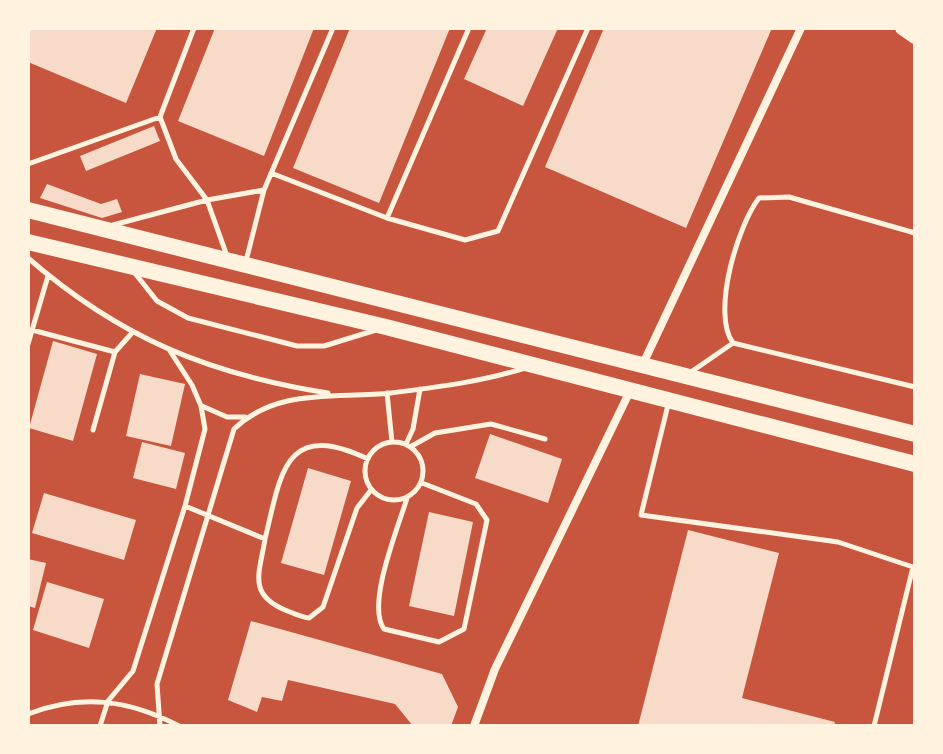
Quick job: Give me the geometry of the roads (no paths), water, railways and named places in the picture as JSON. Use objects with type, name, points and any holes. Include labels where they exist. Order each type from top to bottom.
[{"type":"highway","points":[[28,210],[915,434]]},
{"type":"highway","points":[[28,242],[386,327],[915,464]]},
{"type":"main road","points":[[902,28],[915,37]]},
{"type":"street","points":[[642,366],[801,28]]},
{"type":"street","points":[[474,726],[495,669],[630,390]]},
{"type":"lane","points":[[194,28],[160,117],[176,159],[207,200],[237,263]]},
{"type":"lane","points":[[237,263],[264,190],[333,28]]},
{"type":"lane","points":[[387,218],[469,28]]},
{"type":"lane","points":[[271,173],[387,218],[465,240],[498,231],[588,28]]},
{"type":"lane","points":[[28,164],[160,117]]},
{"type":"lane","points":[[96,228],[207,200],[264,190]]},
{"type":"lane","points":[[915,233],[789,197],[759,198],[746,215],[724,304],[724,331],[733,343],[915,387]]},
{"type":"lane","points":[[28,258],[48,276],[131,334],[170,351],[250,377],[333,393]]},
{"type":"lane","points":[[129,265],[157,301],[188,318],[297,346],[324,346],[386,327]]},
{"type":"lane","points":[[28,344],[48,276]]},
{"type":"lane","points":[[32,330],[115,352]]},
{"type":"lane","points":[[93,430],[115,352],[131,334]]},
{"type":"lane","points":[[684,377],[733,343]]},
{"type":"lane","points":[[100,726],[108,701],[133,671],[185,506],[205,429],[201,406],[170,351]]},
{"type":"lane","points":[[160,726],[157,684],[234,429],[246,417],[280,402],[333,393],[387,393],[479,382],[533,365]]},
{"type":"lane","points":[[408,446],[420,389]]},
{"type":"lane","points":[[387,393],[392,442]]},
{"type":"lane","points":[[669,400],[641,515],[838,542],[913,567],[874,726]]},
{"type":"lane","points":[[201,406],[227,417],[246,417]]},
{"type":"lane","points":[[407,498],[388,500],[371,490],[366,480],[368,459],[377,447],[392,442],[408,446],[435,433],[491,424],[545,439]]},
{"type":"lane","points":[[368,459],[343,447],[325,444],[294,455],[282,471],[265,539],[259,583],[262,595],[269,603],[309,618],[323,607],[357,508],[371,490]]},
{"type":"lane","points":[[408,446],[423,467],[422,483],[407,498],[377,604],[379,622],[384,629],[439,642],[449,640],[468,623],[487,520],[476,504],[422,483]]},
{"type":"lane","points":[[185,506],[265,539]]},
{"type":"lane","points":[[28,714],[77,701],[108,701],[158,715],[179,726]]}]
